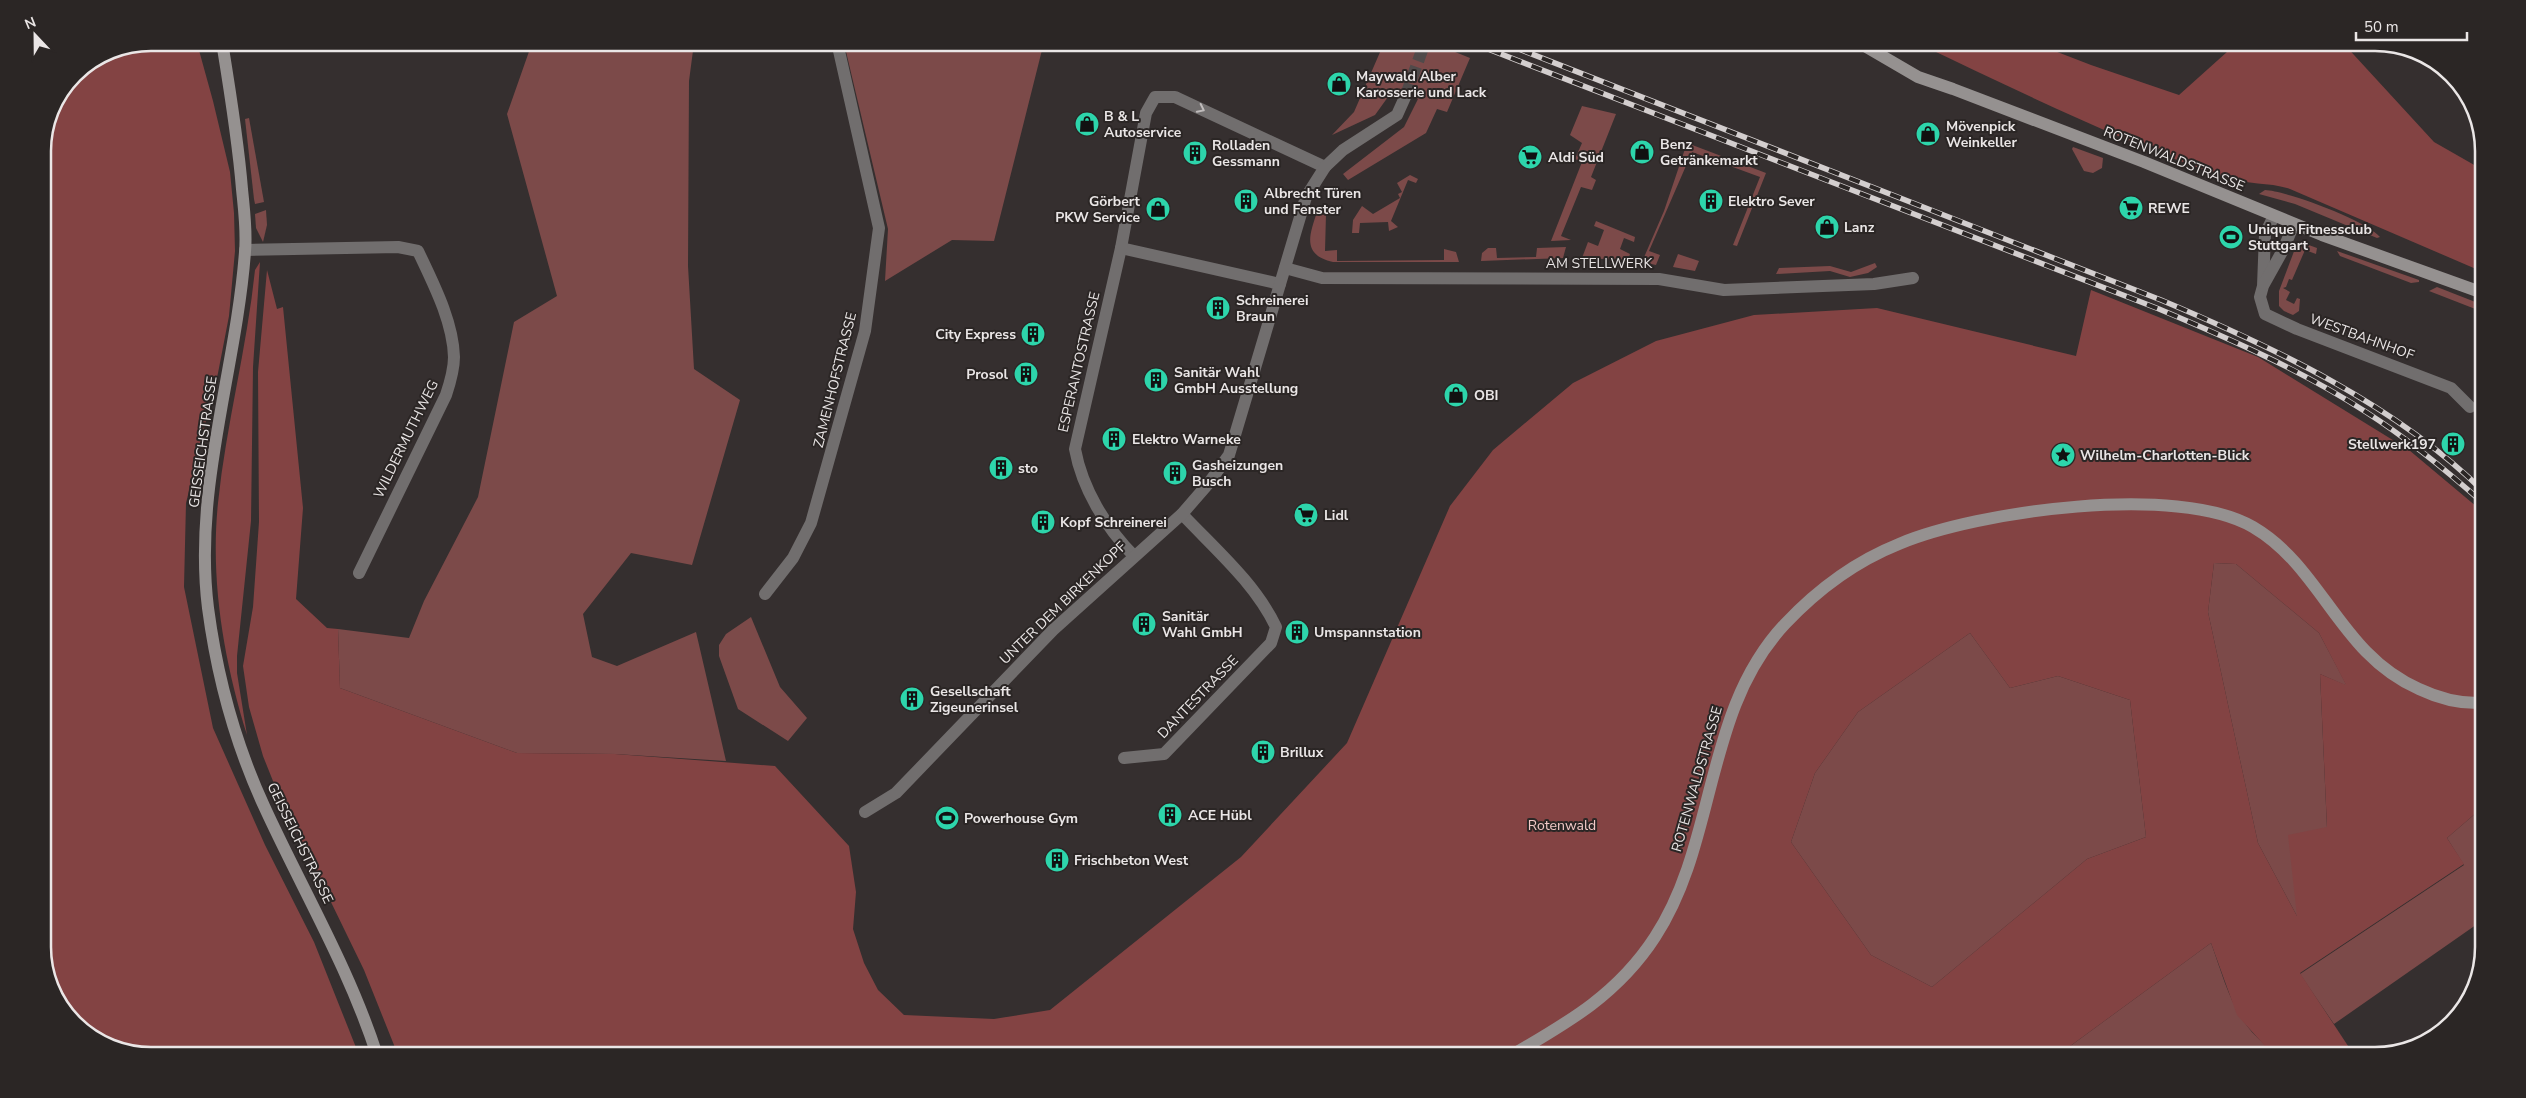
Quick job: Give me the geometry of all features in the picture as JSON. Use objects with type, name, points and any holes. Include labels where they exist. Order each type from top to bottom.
[{"type":"main road","name":"GEISSEICHSTRASSE","points":[[223,51],[240,161],[246,250],[234,346],[212,461],[207,516],[208,607],[225,699],[243,756],[264,806],[354,992],[374,1047]]},
{"type":"main road","name":"ROTENWALDSTRASSE","points":[[1873,51],[1918,77],[1953,88],[2144,162],[2294,224],[2475,290]]},
{"type":"main road","name":"ROTENWALDSTRASSE","points":[[1526,1047],[1589,1008],[1613,988],[1639,959],[1656,936],[1669,913],[1690,857],[1720,749],[1736,703],[1749,673],[1778,632],[1818,591],[1834,579],[1901,542],[1967,522],[2059,508],[2129,505],[2185,507],[2234,518],[2252,527],[2278,545],[2304,573],[2363,651],[2383,669],[2406,684],[2432,695],[2456,701],[2475,702]]},
{"type":"street","name":"ZAMENHOFSTRASSE","points":[[765,594],[793,558],[811,523],[866,331],[879,228],[839,51]]},
{"type":"street","name":"UNTER DEM BIRKENKOPF","points":[[865,812],[896,793],[1053,630],[1182,514],[1229,455],[1235,428],[1306,197],[1325,167],[1343,150],[1397,115],[1406,95]]},
{"type":"street","name":"ESPERANTOSTRASSE","points":[[1134,556],[1115,537],[1078,468],[1075,450],[1121,248],[1146,113],[1155,97],[1175,97],[1325,167]]},
{"type":"street","name":"WESTBAHNHOF","points":[[2274,216],[2265,234],[2260,297],[2265,314],[2270,318],[2452,388],[2470,407]]},
{"type":"street","points":[[2262,286],[2283,250],[2294,224]]},
{"type":"street","name":"WILDERMUTHWEG","points":[[246,250],[398,247],[418,251],[445,316],[454,357],[452,375],[446,395],[359,573]]},
{"type":"street","points":[[1121,248],[1280,284]]},
{"type":"street","name":"AM STELLWERK","points":[[1285,268],[1322,278],[1659,279],[1724,290],[1874,284],[1913,278]]},
{"type":"street","name":"DANTESTRASSE","points":[[1124,758],[1164,754],[1271,643],[1276,627],[1268,610],[1250,586],[1182,514]]},
{"type":"shaded area","points":[[529,51],[693,51],[689,81],[688,266],[694,369],[740,400],[692,565],[631,553],[583,614],[592,657],[617,666],[696,632],[726,761],[615,754],[517,753],[340,688],[338,629],[409,638],[424,601],[478,497],[514,322],[557,296],[507,114]]},
{"type":"shaded area","points":[[846,51],[1042,51],[994,241],[952,240],[885,281],[888,229]]},
{"type":"shaded area","points":[[1381,51],[1453,51],[1470,58],[1447,112],[1437,109],[1426,133],[1348,180],[1343,174],[1404,127],[1418,99],[1393,90],[1375,115],[1332,135],[1354,112]]},
{"type":"shaded area","points":[[1582,106],[1616,114],[1591,177],[1596,180],[1592,190],[1581,187],[1561,236],[1571,240],[1551,241],[1582,162],[1575,159],[1582,143],[1570,135]]},
{"type":"shaded area","points":[[249,118],[264,202],[255,204],[245,119]]},
{"type":"shaded area","points":[[1687,143],[1766,173],[1737,246],[1733,245],[1760,177],[1692,152],[1649,251],[1660,255],[1656,265],[1642,262],[1664,211]]},
{"type":"shaded area","points":[[2073,147],[2103,158],[2102,168],[2093,173],[2084,171],[2072,149]]},
{"type":"shaded area","points":[[1410,175],[1418,179],[1416,183],[1408,180],[1391,221],[1398,227],[1389,231],[1388,222],[1360,223],[1359,233],[1352,233],[1353,220],[1362,206],[1373,214],[1400,198],[1398,194],[1402,192],[1397,183]]},
{"type":"shaded area","points":[[2265,190],[2290,195],[2326,208],[2359,223],[2380,237],[2377,238],[2295,204],[2259,194]]},
{"type":"shaded area","points":[[266,210],[267,225],[263,242],[256,228],[255,214]]},
{"type":"shaded area","points":[[1317,212],[1326,214],[1325,251],[1337,250],[1337,261],[1444,260],[1444,249],[1456,252],[1459,262],[1333,262],[1323,259],[1316,255],[1310,243]]},
{"type":"shaded area","points":[[1596,221],[1635,237],[1634,242],[1624,238],[1620,249],[1630,254],[1628,260],[1582,258],[1588,242],[1598,246],[1604,230],[1594,226]]},
{"type":"shaded area","points":[[2306,244],[2317,248],[2316,254],[2305,250],[2292,280],[2289,279],[2286,287],[2283,288],[2290,292],[2286,300],[2294,304],[2297,298],[2300,299],[2299,311],[2293,315],[2284,311],[2279,306],[2279,291],[2296,246]]},
{"type":"shaded area","points":[[1566,247],[1563,258],[1481,261],[1482,253],[1488,248],[1496,248],[1497,258],[1536,257],[1537,248]]},
{"type":"shaded area","points":[[2337,251],[2419,280],[2419,282],[2411,283],[2340,256]]},
{"type":"shaded area","points":[[1678,254],[1699,261],[1695,271],[1673,267]]},
{"type":"shaded area","points":[[1875,263],[1877,267],[1868,273],[1850,277],[1830,271],[1776,274],[1779,268],[1830,266],[1851,272]]},
{"type":"shaded area","points":[[2437,287],[2475,302],[2475,309],[2429,291]]},
{"type":"shaded area","points":[[2214,563],[2236,564],[2319,633],[2347,686],[2320,674],[2327,828],[2298,918],[2258,843],[2208,612]]},
{"type":"shaded area","points":[[751,617],[780,687],[807,718],[788,741],[738,709],[719,656],[719,645],[726,634]]},
{"type":"shaded area","points":[[1970,633],[2010,688],[2058,676],[2130,700],[2146,837],[2087,859],[1932,987],[1871,955],[1791,842],[1815,773],[1858,712]]},
{"type":"shaded area","points":[[2475,814],[2475,926],[2334,1024],[2300,974],[2464,865],[2447,838]]},
{"type":"shaded area","points":[[2211,943],[2228,992],[2235,1006],[2253,1033],[2269,1047],[2069,1047]]},
{"type":"green space","points":[[199,51],[230,172],[235,251],[229,316],[218,373],[186,503],[184,587],[213,728],[265,845],[314,942],[356,1047],[151,1047],[131,1045],[95,1030],[76,1013],[62,991],[53,967],[51,954],[51,144],[59,113],[68,95],[80,80],[95,68],[131,53]]},
{"type":"green space","points":[[1934,51],[2055,51],[2179,95],[2228,51],[2350,51],[2434,142],[2475,165],[2475,269],[2290,189],[2275,185],[2243,182],[2187,164],[2070,115]]},
{"type":"green space","points":[[260,262],[253,367],[251,521],[237,656],[237,673],[247,735],[232,678],[221,620],[216,562],[216,532],[226,445],[247,328],[255,270]]},
{"type":"green space","name":"Rotenwald","points":[[267,270],[277,309],[283,307],[303,508],[296,599],[327,628],[338,629],[340,688],[517,753],[615,754],[775,766],[849,846],[856,892],[853,929],[864,963],[878,990],[904,1015],[994,1019],[1050,1010],[1241,857],[1347,743],[1450,506],[1493,450],[1573,383],[1656,341],[1754,315],[1877,308],[2076,356],[2091,290],[2258,357],[2409,450],[2475,505],[2475,814],[2447,838],[2464,864],[2300,973],[2349,1047],[2265,1046],[2237,1015],[2211,943],[2069,1047],[395,1047],[364,970],[277,791],[263,756],[249,707],[243,666],[253,607],[259,522],[258,372]],"holes":[[[2214,563],[2236,564],[2319,633],[2346,685],[2320,674],[2327,827],[2288,835],[2297,916],[2258,843],[2208,612]],[[1970,633],[2010,688],[2058,676],[2130,700],[2146,837],[2087,859],[1932,987],[1871,955],[1791,842],[1815,773],[1858,712]]]},
{"type":"tunnel","points":[[1406,95],[1422,51]]},
{"type":"railway","points":[[1493,51],[2159,309],[2239,344],[2316,382],[2366,412],[2426,455],[2475,496]]},
{"type":"railway","points":[[1524,51],[2203,318],[2289,358],[2372,405],[2412,431],[2475,484]]},
{"type":"place","name":"Maywald Alber Karosserie und Lack","points":[[1339,84]]},
{"type":"place","name":"B & L Autoservice","points":[[1087,124]]},
{"type":"place","name":"Mövenpick Weinkeller","points":[[1928,134]]},
{"type":"place","name":"Benz Getränkemarkt","points":[[1642,152]]},
{"type":"place","name":"Rolladen Gessmann","points":[[1195,153]]},
{"type":"place","name":"Aldi Süd","points":[[1530,157]]},
{"type":"place","name":"Albrecht Türen und Fenster","points":[[1246,201]]},
{"type":"place","name":"Elektro Sever","points":[[1711,201]]},
{"type":"place","name":"REWE","points":[[2131,208]]},
{"type":"place","name":"Görbert PKW Service","points":[[1158,209]]},
{"type":"place","name":"Lanz","points":[[1827,227]]},
{"type":"place","name":"Unique Fitnessclub Stuttgart","points":[[2231,237]]},
{"type":"place","name":"Schreinerei Braun","points":[[1218,308]]},
{"type":"place","name":"City Express","points":[[1033,334]]},
{"type":"place","name":"Prosol","points":[[1026,374]]},
{"type":"place","name":"Sanitär Wahl GmbH Ausstellung","points":[[1156,380]]},
{"type":"place","name":"OBI","points":[[1456,395]]},
{"type":"place","name":"Elektro Warneke","points":[[1114,439]]},
{"type":"place","name":"Stellwerk197","points":[[2453,444]]},
{"type":"place","name":"Wilhelm-Charlotten-Blick","points":[[2063,455]]},
{"type":"place","name":"sto","points":[[1001,468]]},
{"type":"place","name":"Gasheizungen Busch","points":[[1175,473]]},
{"type":"place","name":"Lidl","points":[[1306,515]]},
{"type":"place","name":"Kopf Schreinerei","points":[[1043,522]]},
{"type":"place","name":"Sanitär Wahl GmbH","points":[[1144,624]]},
{"type":"place","name":"Umspannstation","points":[[1297,632]]},
{"type":"place","name":"Gesellschaft Zigeunerinsel","points":[[912,699]]},
{"type":"place","name":"Brillux","points":[[1263,752]]},
{"type":"place","name":"ACE Hübl","points":[[1170,815]]},
{"type":"place","name":"Powerhouse Gym","points":[[947,818]]},
{"type":"place","name":"Frischbeton West","points":[[1057,860]]}]
